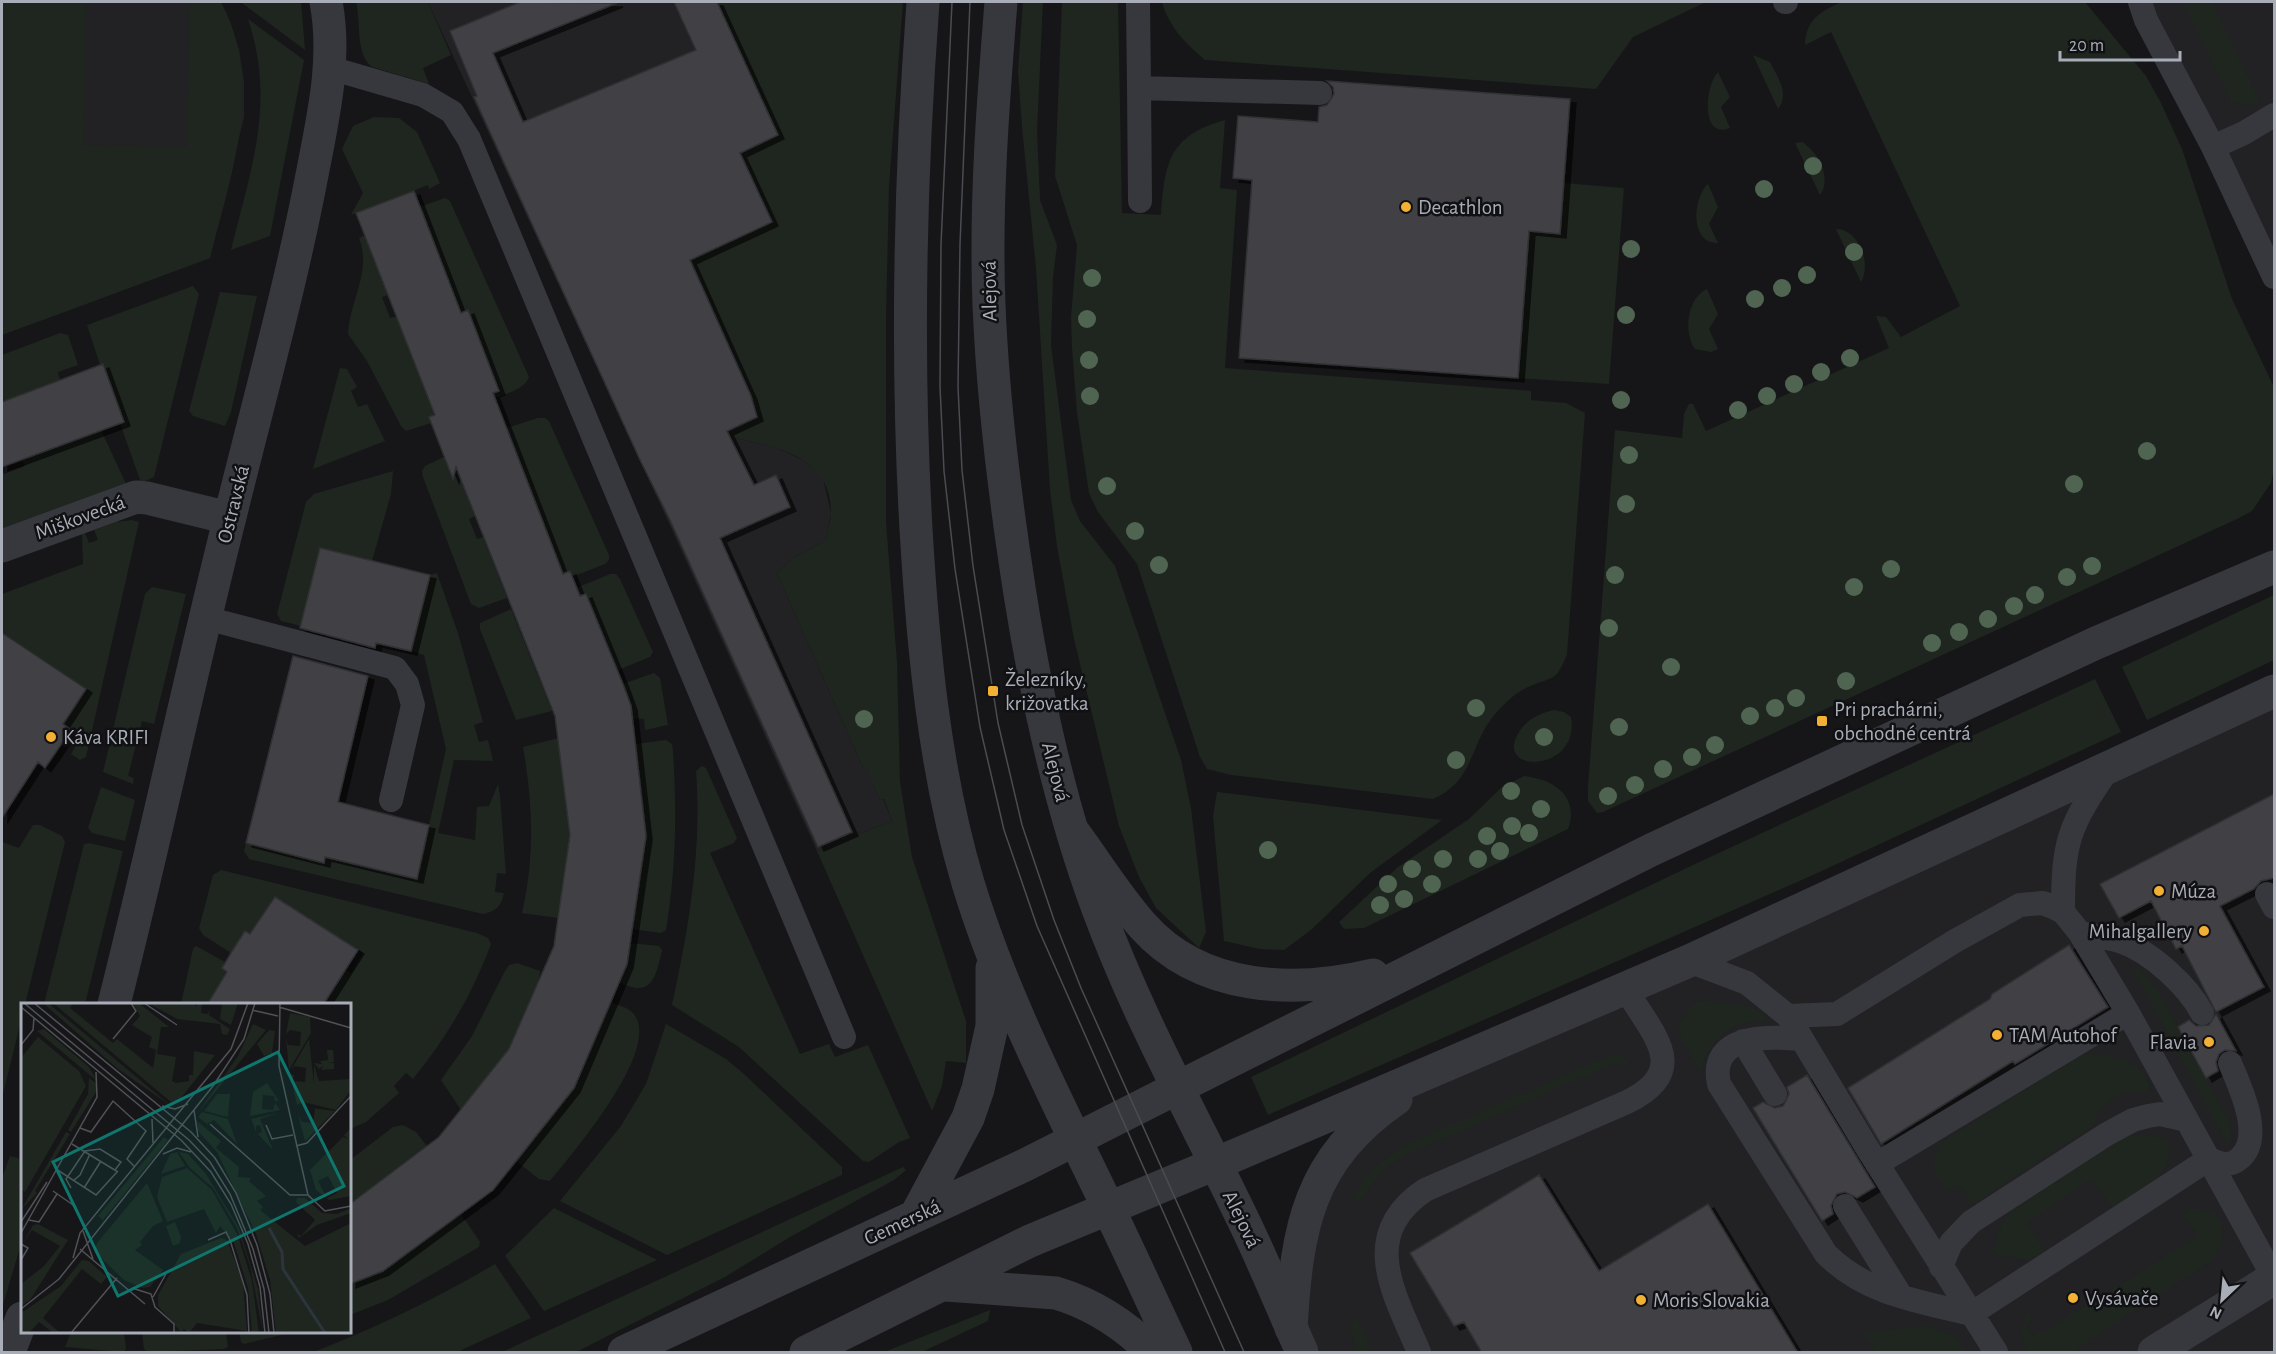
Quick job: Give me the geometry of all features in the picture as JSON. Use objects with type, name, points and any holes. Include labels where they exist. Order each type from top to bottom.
[{"type":"street","name":"Ostravská","points":[[115,1003],[153,850],[229,518],[297,250],[330,69],[331,36],[326,2]]},
{"type":"street","points":[[923,2],[910,265],[910,436],[927,666],[951,812],[968,882],[992,951],[1031,1047],[1176,1353]]},
{"type":"street","name":"Alejová","points":[[1001,2],[988,230],[994,403],[1006,503],[1028,644],[1046,735],[1069,827],[1098,909],[1142,1018],[1215,1164],[1297,1340]]},
{"type":"street","name":"Miškovecká","points":[[2,546],[136,497],[229,518]]},
{"type":"street","points":[[1069,827],[1143,926],[1171,951],[1208,972],[1239,980],[1304,987],[1350,981],[1421,963],[1652,850],[2096,643],[2274,567]]},
{"type":"street","points":[[806,1353],[1030,1241],[1689,961],[2274,691]]},
{"type":"street","points":[[916,1215],[968,1118],[978,1089],[992,1026],[992,951]]},
{"type":"street","name":"Gemerská","points":[[624,1353],[1075,1140],[1421,963]]},
{"type":"street","points":[[1297,1340],[1295,1268],[1301,1231],[1331,1160],[1372,1116],[1448,1064]]},
{"type":"street","points":[[2154,1353],[2274,1278]]},
{"type":"street","points":[[946,1285],[1056,1293],[1072,1297],[1118,1323],[1152,1353]]},
{"type":"street","points":[[9,1353],[21,1321]]},
{"type":"lane","points":[[1138,2],[1140,201]]},
{"type":"lane","points":[[2130,2],[2143,11],[2213,147],[2274,277]]},
{"type":"lane","points":[[330,69],[423,95],[452,112],[469,139],[844,1037]]},
{"type":"lane","points":[[1139,88],[1320,93]]},
{"type":"lane","points":[[2213,147],[2244,133],[2274,115]]},
{"type":"lane","points":[[206,618],[395,668],[408,684],[413,705],[391,800]]},
{"type":"lane","points":[[2064,912],[2063,869],[2067,839],[2086,802],[2110,766]]},
{"type":"lane","points":[[1788,1016],[1837,1014],[1955,941],[2020,905],[2043,903],[2064,912],[2080,933],[2128,1013],[2274,1278]]},
{"type":"lane","points":[[2080,933],[2130,945],[2186,988],[2196,1016]]},
{"type":"lane","points":[[1689,961],[1747,983],[1788,1016],[1995,1353]]},
{"type":"lane","points":[[1419,1353],[1397,1299],[1385,1251],[1388,1234],[1395,1218],[1407,1202],[1425,1190],[1626,1102],[1656,1084],[1663,1069],[1661,1053],[1625,988]]},
{"type":"lane","points":[[1877,1164],[2128,1013]]},
{"type":"lane","points":[[1802,1039],[1762,1036],[1743,1041],[1732,1048],[1720,1063],[1717,1074],[1719,1084],[1826,1254],[1851,1277],[1901,1296],[1971,1314],[2209,1159]]},
{"type":"lane","points":[[1743,1041],[1776,1094]]},
{"type":"lane","points":[[2209,1159],[2221,1165],[2231,1164],[2244,1153],[2248,1145],[2248,1111],[2224,1067]]},
{"type":"lane","points":[[1941,1267],[1951,1243],[1971,1222],[2108,1134],[2133,1120],[2148,1116],[2160,1114],[2187,1120]]},
{"type":"lane","points":[[1845,1206],[1901,1296]]},
{"type":"shaded area","points":[[2,2],[221,2],[239,49],[244,81],[244,117],[210,258],[43,320]]},
{"type":"shaded area","points":[[2,2],[86,2],[83,145],[187,147],[190,2],[221,2],[234,33],[241,65],[242,97],[240,129],[234,162],[210,258],[2,335]]},
{"type":"shaded area","points":[[301,2],[305,50],[242,3]]},
{"type":"shaded area","points":[[356,2],[428,2],[451,55],[423,68],[429,84],[372,67],[363,54],[361,46]]},
{"type":"shaded area","points":[[428,2],[716,2],[778,135],[772,222],[724,244],[757,417],[725,432],[727,436],[775,447],[803,460],[822,474],[831,513],[826,540],[793,558],[777,573],[863,768],[866,767],[892,821],[817,851],[668,521]]},
{"type":"shaded area","points":[[716,2],[903,2],[889,186],[886,318],[886,522],[897,662],[900,782],[912,857],[966,1021],[966,1063],[946,1061],[942,1086],[932,1111],[817,851],[892,821],[884,799],[880,800],[866,768],[863,768],[777,573],[793,558],[826,540],[831,512],[828,492],[821,477],[810,465],[796,456],[762,444],[726,436],[724,432],[756,417],[673,225],[724,244],[772,222],[744,152],[778,135]]},
{"type":"shaded area","points":[[1023,2],[1043,2],[1037,131],[1040,200],[1057,245],[1053,277],[1051,345],[1071,500],[1080,521],[1115,566],[1181,760],[1191,808],[1206,932],[1199,948],[1156,908],[1139,877],[1119,826],[1074,639],[1057,546],[1050,490],[1036,268],[1018,71]]},
{"type":"shaded area","points":[[1062,2],[1118,2],[1122,213],[1161,215],[1165,180],[1173,154],[1192,134],[1225,120],[1220,188],[1237,190],[1225,368],[1531,391],[1531,400],[1566,403],[1585,413],[1567,654],[1560,670],[1553,677],[1519,692],[1500,709],[1487,725],[1465,771],[1457,782],[1433,799],[1231,775],[1207,769],[1200,757],[1137,564],[1098,512],[1089,493],[1077,413],[1072,348],[1071,317],[1077,245],[1055,176]]},
{"type":"shaded area","points":[[1162,2],[1706,2],[1633,37],[1596,89],[1205,60],[1179,34]]},
{"type":"shaded area","points":[[1842,2],[2085,2],[2146,76],[2182,149],[2232,299],[2274,387],[2274,468],[2271,483],[2252,511],[2239,518],[1597,813],[1588,801],[1588,787],[1615,430],[1682,438],[1684,414],[1689,404],[1693,404],[1706,431],[1889,348],[1876,316],[1886,317],[1901,337],[1960,306],[1831,32],[1805,45],[1811,23],[1821,13]]},
{"type":"shaded area","points":[[2140,2],[2274,2],[2274,256]]},
{"type":"shaded area","points":[[2183,2],[2212,2],[2261,104],[2231,102]]},
{"type":"shaded area","points":[[248,19],[304,60],[270,236],[231,250],[258,135],[260,79]]},
{"type":"shaded area","points":[[1753,55],[1770,62],[1779,80],[1783,97],[1778,109]]},
{"type":"shaded area","points":[[1718,72],[1730,97],[1721,107],[1730,128],[1720,130],[1710,119],[1708,109],[1710,88]]},
{"type":"shaded area","points":[[374,117],[399,118],[417,132],[440,183],[429,189],[428,185],[351,215],[363,193],[342,149],[353,126]]},
{"type":"shaded area","points":[[1802,142],[1814,152],[1822,166],[1825,181],[1820,195],[1795,143]]},
{"type":"shaded area","points":[[1564,183],[1624,188],[1609,384],[1518,378],[1529,231],[1560,233]]},
{"type":"shaded area","points":[[1708,184],[1718,207],[1709,224],[1718,243],[1702,236],[1696,220],[1699,200]]},
{"type":"shaded area","points":[[445,198],[450,201],[529,377],[524,385],[495,398],[493,393],[499,391],[468,310],[462,312],[420,207]]},
{"type":"shaded area","points":[[1836,229],[1851,235],[1861,249],[1865,266],[1861,282]]},
{"type":"shaded area","points":[[365,235],[388,295],[382,297],[390,318],[397,316],[435,415],[429,417],[431,423],[406,431],[401,426],[367,361],[348,334],[362,274],[362,250],[359,238]]},
{"type":"shaded area","points":[[193,286],[199,294],[154,477],[141,483],[120,423],[124,421],[103,364],[100,365],[87,325]]},
{"type":"shaded area","points":[[1707,289],[1718,314],[1709,329],[1718,349],[1711,352],[1695,349],[1691,342],[1688,325],[1691,307],[1700,293]]},
{"type":"shaded area","points":[[220,292],[257,296],[231,412],[225,426],[193,416],[189,411]]},
{"type":"shaded area","points":[[60,333],[68,335],[78,365],[58,372],[60,380],[2,402],[2,355]]},
{"type":"shaded area","points":[[340,368],[347,369],[357,387],[351,391],[358,407],[367,404],[385,441],[313,469]]},
{"type":"shaded area","points":[[545,418],[549,421],[609,555],[609,560],[605,564],[572,577],[570,571],[563,574],[506,428]]},
{"type":"shaded area","points":[[101,430],[128,488],[2,534],[2,470],[4,474],[25,466],[22,460]]},
{"type":"shaded area","points":[[444,457],[452,457],[475,516],[469,519],[477,539],[483,537],[507,598],[479,608],[471,604],[423,477],[422,471],[425,466]]},
{"type":"shaded area","points":[[393,471],[391,494],[372,561],[320,548],[301,626],[281,621],[277,614],[306,502],[314,494]]},
{"type":"shaded area","points":[[132,520],[139,522],[86,757],[80,760],[71,754],[75,747],[63,740],[63,724],[86,689],[2,633],[2,594],[83,564],[82,534],[85,533],[89,543],[98,540],[94,530],[116,522]]},
{"type":"shaded area","points":[[437,573],[458,633],[483,722],[474,725],[479,742],[488,740],[493,761],[454,760],[438,833],[475,840],[477,807],[489,806],[498,784],[506,874],[497,873],[495,892],[504,893],[497,908],[483,914],[249,859],[244,851],[246,843],[324,863],[325,857],[417,879],[446,749],[424,655],[411,651],[430,575]]},
{"type":"shaded area","points":[[610,574],[616,574],[620,579],[653,652],[650,657],[618,670],[586,594],[580,596],[576,588]]},
{"type":"shaded area","points":[[152,587],[186,594],[154,724],[142,721],[128,776],[134,778],[133,784],[103,772],[145,594]]},
{"type":"shaded area","points":[[2274,595],[2274,660],[2147,720],[2122,667]]},
{"type":"shaded area","points":[[511,609],[552,711],[516,720],[480,629],[480,623]]},
{"type":"shaded area","points":[[654,673],[660,678],[668,725],[645,730],[644,719],[633,718],[632,714],[629,715],[623,684]]},
{"type":"shaded area","points":[[2095,679],[2121,732],[1813,875],[1268,1115],[1251,1077],[1697,863]]},
{"type":"shaded area","points":[[2274,691],[2274,1352],[1302,1352],[1295,1268],[1372,1116]]},
{"type":"shaded area","points":[[1554,710],[1564,712],[1571,717],[1571,735],[1563,749],[1552,758],[1539,762],[1526,761],[1517,756],[1514,746],[1522,727],[1534,717]]},
{"type":"shaded area","points":[[559,738],[570,835],[558,918],[522,913],[531,850],[531,810],[523,747]]},
{"type":"shaded area","points":[[666,740],[672,744],[673,751],[675,841],[666,930],[661,933],[632,929],[645,846],[645,825],[636,744]]},
{"type":"shaded area","points":[[702,766],[706,768],[737,838],[734,843],[710,853],[800,1054],[829,1044],[835,1057],[868,1045],[910,1138],[899,1142],[869,1162],[863,1161],[739,1047],[672,1005],[693,889],[697,830],[696,771]]},
{"type":"shaded area","points":[[1524,776],[1545,781],[1562,792],[1570,808],[1571,818],[1568,829],[1364,928],[1344,929],[1339,922],[1398,867],[1469,819],[1502,787]]},
{"type":"shaded area","points":[[101,787],[135,800],[125,841],[92,833],[88,828]]},
{"type":"shaded area","points":[[1217,792],[1442,820],[1370,873],[1311,930],[1284,950],[1260,949],[1224,941],[1213,816]]},
{"type":"shaded area","points":[[33,825],[40,825],[62,836],[65,842],[25,1003],[21,1003],[21,1021],[2,1098],[2,842],[19,848]]},
{"type":"shaded area","points":[[89,843],[123,851],[85,1003],[44,1003],[84,844]]},
{"type":"shaded area","points":[[221,870],[477,933],[488,938],[491,944],[484,963],[448,1031],[413,1079],[406,1073],[394,1086],[399,1093],[366,1122],[351,1129],[351,1003],[324,1003],[345,970],[351,973],[363,953],[275,897],[250,934],[245,931],[231,953],[203,935],[199,928],[213,875]]},
{"type":"shaded area","points":[[630,943],[659,946],[662,950],[651,983],[639,988],[619,982],[623,975],[619,974],[628,956]]},
{"type":"shaded area","points":[[196,946],[225,962],[222,968],[227,972],[208,1003],[181,1003],[193,949]]},
{"type":"shaded area","points":[[517,963],[540,971],[539,979],[509,1049],[461,1110],[441,1080],[472,1036],[505,971],[509,965]]},
{"type":"shaded area","points":[[2130,964],[2145,975],[2158,991],[2232,1126],[2229,1147]]},
{"type":"shaded area","points":[[1699,1000],[1745,1006],[1761,1012],[1766,1017],[1762,1021],[1750,1022],[1730,1029],[1722,1035],[1708,1052],[1700,1073],[1681,1038],[1678,1026],[1690,1006]]},
{"type":"shaded area","points":[[611,1002],[632,1012],[639,1028],[636,1049],[627,1073],[594,1125],[550,1181],[539,1179],[516,1161],[578,1077]]},
{"type":"shaded area","points":[[666,1024],[726,1059],[744,1074],[842,1167],[842,1175],[667,1255],[560,1201],[621,1126],[646,1084]]},
{"type":"shaded area","points":[[1615,1053],[1627,1058],[1627,1065],[1613,1064],[1409,1154],[1383,1170],[1361,1200],[1353,1197],[1367,1174],[1402,1146]]},
{"type":"shaded area","points":[[2081,1055],[2112,1056],[2135,1066],[2146,1078],[2150,1086],[2148,1091],[2130,1092],[2114,1098],[2101,1109],[2094,1125],[1973,1204],[1959,1185],[1947,1192],[1933,1169],[1941,1143]]},
{"type":"shaded area","points":[[403,1125],[416,1132],[427,1146],[351,1203],[351,1159],[393,1127]]},
{"type":"shaded area","points":[[2154,1136],[2169,1140],[2170,1152],[2167,1163],[2153,1182],[2113,1209],[2092,1179],[2027,1223],[2046,1253],[2026,1260],[1994,1254],[1998,1233],[2011,1210],[2124,1137]]},
{"type":"shaded area","points":[[10,1156],[21,1159],[21,1244],[2,1308],[2,1178]]},
{"type":"shaded area","points":[[903,1167],[906,1170],[894,1180],[790,1237],[725,1277],[576,1352],[502,1352]]},
{"type":"shaded area","points":[[554,1208],[657,1260],[544,1311],[505,1256]]},
{"type":"shaded area","points":[[2191,1209],[2213,1213],[2222,1226],[2221,1243],[2210,1262],[2072,1352],[2027,1352],[2022,1332],[2028,1312],[2033,1320],[2025,1325],[2032,1336],[2040,1331],[2042,1333],[2198,1236],[2183,1213]]},
{"type":"shaded area","points":[[461,1214],[480,1242],[479,1247],[388,1300],[351,1315],[351,1284],[376,1274]]},
{"type":"shaded area","points":[[495,1264],[531,1318],[457,1352],[314,1352],[406,1312]]},
{"type":"shaded area","points":[[990,1310],[988,1321],[922,1352],[884,1352]]},
{"type":"shaded area","points":[[1357,1315],[1372,1352],[1358,1352],[1349,1329]]},
{"type":"shaded area","points":[[1928,1325],[1956,1337],[1968,1352],[1876,1352],[1863,1333]]},
{"type":"shaded area","points":[[71,1333],[124,1333],[126,1349],[123,1352],[65,1347]]},
{"type":"shaded area","points":[[142,1333],[226,1333],[228,1347],[148,1352],[144,1349]]},
{"type":"shaded area","points":[[239,1333],[290,1333],[244,1344],[241,1342]]},
{"type":"building","points":[[520,2],[617,3],[493,53],[523,122],[696,50],[674,2],[717,2],[778,135],[740,153],[772,222],[690,260],[751,396],[757,417],[727,431],[754,485],[776,475],[790,507],[720,538],[852,832],[818,847],[670,520],[641,462],[474,97],[477,96],[450,31]]},
{"type":"building","name":"Decathlon","points":[[1327,81],[1570,99],[1560,234],[1529,231],[1518,378],[1239,358],[1252,180],[1233,178],[1238,116],[1318,122],[1319,107],[1327,105],[1334,94],[1333,87]]},
{"type":"building","points":[[414,191],[461,313],[468,310],[499,391],[493,393],[563,574],[570,571],[580,596],[586,594],[631,706],[646,836],[627,964],[574,1088],[493,1190],[383,1271],[351,1284],[351,1203],[439,1137],[509,1049],[554,946],[570,835],[555,716],[456,467],[453,479],[429,417],[435,415],[356,213]]},
{"type":"building","points":[[103,364],[124,422],[2,467],[2,402]]},
{"type":"building","points":[[320,548],[430,575],[411,651],[376,643],[375,648],[300,628]]},
{"type":"building","points":[[2,633],[86,689],[63,724],[71,730],[45,768],[38,762],[2,818]]},
{"type":"building","points":[[293,656],[368,676],[338,802],[429,825],[417,879],[325,857],[324,863],[246,843]]},
{"type":"building","points":[[2274,794],[2274,878],[2261,881],[2254,889],[2220,906],[2264,987],[2216,1012],[2182,946],[2176,949],[2151,901],[2119,918],[2100,884]]},
{"type":"building","points":[[275,897],[358,950],[324,1003],[208,1003],[227,972],[222,968],[231,953],[245,931],[250,934]]},
{"type":"building","name":"TAM Autohof","points":[[2069,945],[2108,1007],[2015,1064],[2013,1061],[1881,1144],[1848,1088],[1990,999],[1992,994]]},
{"type":"building","name":"Flavia","points":[[2216,1014],[2236,1051],[2225,1050],[2219,1054],[2216,1062],[2218,1071],[2206,1078],[2178,1027],[2189,1020],[2196,1026],[2209,1025]]},
{"type":"building","points":[[1807,1075],[1875,1187],[1857,1198],[1845,1192],[1837,1194],[1831,1206],[1833,1214],[1822,1221],[1753,1108],[1763,1102],[1775,1108],[1783,1106],[1789,1094],[1787,1087]]},
{"type":"building","name":"Moris Slovakia","points":[[1539,1175],[1599,1271],[1708,1204],[1798,1353],[1482,1353],[1464,1322],[1454,1326],[1410,1253]]},
{"type":"tram line","points":[[952,2],[941,244],[940,387],[944,471],[955,569],[980,727],[1004,830],[1037,926],[1225,1352]]},
{"type":"tram line","points":[[970,2],[960,244],[958,387],[962,470],[973,566],[998,723],[1022,825],[1054,920],[1081,988],[1244,1352]]},
{"type":"place","name":"Decathlon","points":[[1406,207]]},
{"type":"place","name":"Železníky, križovatka","points":[[993,691]]},
{"type":"place","name":"Pri prachárni, obchodné centrá","points":[[1822,721]]},
{"type":"place","name":"Káva KRIFI","points":[[51,737]]},
{"type":"place","name":"Múza","points":[[2159,891]]},
{"type":"place","name":"Mihalgallery","points":[[2204,931]]},
{"type":"place","name":"TAM Autohof","points":[[1997,1035]]},
{"type":"place","name":"Flavia","points":[[2209,1042]]},
{"type":"place","name":"Vysávače","points":[[2073,1298]]},
{"type":"place","name":"Moris Slovakia","points":[[1641,1300]]}]
